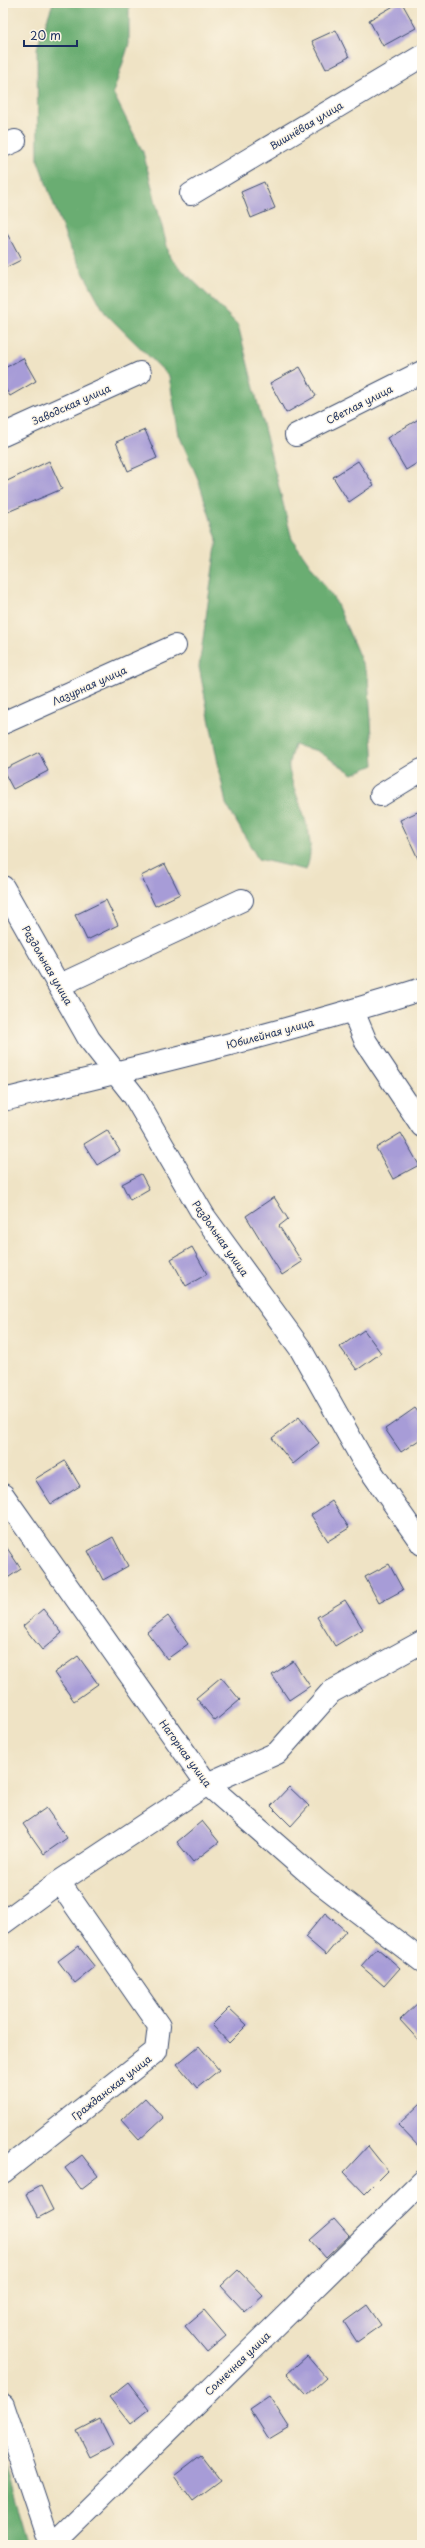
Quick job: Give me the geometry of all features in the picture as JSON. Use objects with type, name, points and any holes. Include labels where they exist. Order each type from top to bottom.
[{"type":"street","name":"Вишнёвая улица","points":[[191,194],[422,56]]},
{"type":"street","name":"Светлая улица","points":[[296,435],[422,372]]},
{"type":"street","name":"Заводская улица","points":[[3,436],[140,373]]},
{"type":"street","name":"Лазурная улица","points":[[3,723],[175,646]]},
{"type":"street","points":[[381,795],[422,770]]},
{"type":"street","name":"Раздольная улица","points":[[3,887],[60,985],[89,1039],[134,1096],[204,1216],[300,1348],[361,1457],[422,1544]]},
{"type":"street","points":[[60,985],[242,900]]},
{"type":"street","name":"Юбилейная улица","points":[[3,1100],[167,1061],[354,1010],[422,989]]},
{"type":"street","points":[[354,1010],[366,1042],[422,1126]]},
{"type":"street","name":"Нагорная улица","points":[[3,1495],[207,1784],[320,1882],[422,1961]]},
{"type":"street","points":[[3,1923],[60,1882],[207,1784],[277,1753],[331,1692],[422,1642]]},
{"type":"street","name":"Гражданская улица","points":[[3,2172],[156,2050],[159,2026],[60,1882]]},
{"type":"street","name":"Солнечная улица","points":[[51,2545],[422,2182]]},
{"type":"street","points":[[3,2406],[51,2545]]},
{"type":"green space","points":[[53,3],[129,3],[129,44],[113,93],[143,152],[170,258],[238,325],[292,539],[336,602],[368,677],[374,765],[353,774],[318,751],[294,745],[289,769],[308,832],[310,857],[306,870],[258,859],[226,804],[199,667],[217,539],[198,479],[179,435],[169,376],[105,313],[69,246],[38,161],[37,48]]},
{"type":"green space","points":[[3,2459],[28,2545],[3,2545]]},
{"type":"building","points":[[399,3],[402,3],[416,28],[383,46],[369,20]]},
{"type":"building","points":[[336,30],[349,57],[326,69],[312,41]]},
{"type":"building","points":[[264,182],[275,208],[251,218],[241,192]]},
{"type":"building","points":[[3,226],[21,260],[3,269]]},
{"type":"building","points":[[23,358],[36,381],[10,396],[3,385],[3,369]]},
{"type":"building","points":[[300,367],[316,396],[286,413],[270,383]]},
{"type":"building","points":[[422,417],[422,460],[406,470],[387,438]]},
{"type":"building","points":[[145,430],[157,458],[128,471],[116,442]]},
{"type":"building","points":[[49,461],[62,489],[3,514],[3,483]]},
{"type":"building","points":[[358,461],[374,485],[349,502],[333,477]]},
{"type":"building","points":[[39,752],[48,771],[13,789],[3,770]]},
{"type":"building","points":[[422,810],[422,867],[400,820]]},
{"type":"building","points":[[165,864],[180,894],[155,906],[141,876]]},
{"type":"building","points":[[106,900],[118,925],[87,940],[75,915]]},
{"type":"building","points":[[107,1130],[120,1151],[97,1165],[84,1144]]},
{"type":"building","points":[[401,1133],[419,1165],[393,1179],[376,1148]]},
{"type":"building","points":[[141,1174],[149,1189],[130,1200],[122,1184]]},
{"type":"building","points":[[274,1197],[288,1219],[279,1226],[302,1262],[282,1275],[246,1216]]},
{"type":"building","points":[[192,1247],[207,1274],[186,1286],[171,1259]]},
{"type":"building","points":[[364,1330],[381,1353],[357,1370],[340,1347]]},
{"type":"building","points":[[415,1408],[422,1417],[422,1438],[401,1452],[385,1429]]},
{"type":"building","points":[[299,1417],[319,1443],[293,1464],[272,1438]]},
{"type":"building","points":[[65,1461],[80,1486],[51,1504],[35,1479]]},
{"type":"building","points":[[332,1501],[349,1528],[328,1541],[311,1515]]},
{"type":"building","points":[[113,1537],[128,1566],[103,1580],[88,1551]]},
{"type":"building","points":[[3,1542],[21,1569],[3,1581]]},
{"type":"building","points":[[389,1564],[403,1590],[379,1603],[365,1577]]},
{"type":"building","points":[[345,1600],[363,1629],[335,1646],[317,1617]]},
{"type":"building","points":[[43,1609],[62,1633],[42,1650],[23,1626]]},
{"type":"building","points":[[168,1616],[188,1644],[167,1659],[147,1632]]},
{"type":"building","points":[[78,1656],[98,1684],[74,1701],[54,1673]]},
{"type":"building","points":[[293,1661],[310,1686],[289,1700],[272,1675]]},
{"type":"building","points":[[221,1677],[240,1700],[215,1721],[196,1698]]},
{"type":"building","points":[[289,1787],[309,1806],[291,1826],[271,1806]]},
{"type":"building","points":[[46,1808],[67,1838],[44,1854],[23,1824]]},
{"type":"building","points":[[202,1821],[219,1842],[193,1862],[177,1842]]},
{"type":"building","points":[[325,1913],[346,1931],[326,1955],[305,1937]]},
{"type":"building","points":[[78,1946],[95,1967],[75,1983],[58,1961]]},
{"type":"building","points":[[377,1948],[400,1968],[384,1986],[361,1966]]},
{"type":"building","points":[[422,1999],[422,2044],[400,2020]]},
{"type":"building","points":[[229,2008],[247,2025],[229,2043],[212,2025]]},
{"type":"building","points":[[199,2046],[219,2070],[197,2088],[177,2064]]},
{"type":"building","points":[[145,2098],[163,2118],[139,2140],[121,2120]]},
{"type":"building","points":[[422,2102],[422,2150],[398,2125]]},
{"type":"building","points":[[368,2146],[388,2171],[365,2194],[344,2172]]},
{"type":"building","points":[[82,2155],[98,2176],[81,2189],[65,2168]]},
{"type":"building","points":[[41,2186],[53,2210],[38,2218],[26,2194]]},
{"type":"building","points":[[334,2219],[349,2236],[326,2258],[310,2240]]},
{"type":"building","points":[[238,2270],[263,2296],[245,2312],[221,2286]]},
{"type":"building","points":[[367,2305],[381,2325],[357,2342],[344,2322]]},
{"type":"building","points":[[204,2310],[226,2336],[207,2352],[185,2326]]},
{"type":"building","points":[[307,2356],[326,2378],[307,2395],[287,2374]]},
{"type":"building","points":[[128,2382],[149,2409],[130,2424],[109,2397]]},
{"type":"building","points":[[269,2396],[289,2427],[269,2439],[250,2409]]},
{"type":"building","points":[[100,2419],[113,2445],[90,2457],[77,2431]]},
{"type":"building","points":[[201,2455],[221,2481],[193,2502],[174,2476]]}]
